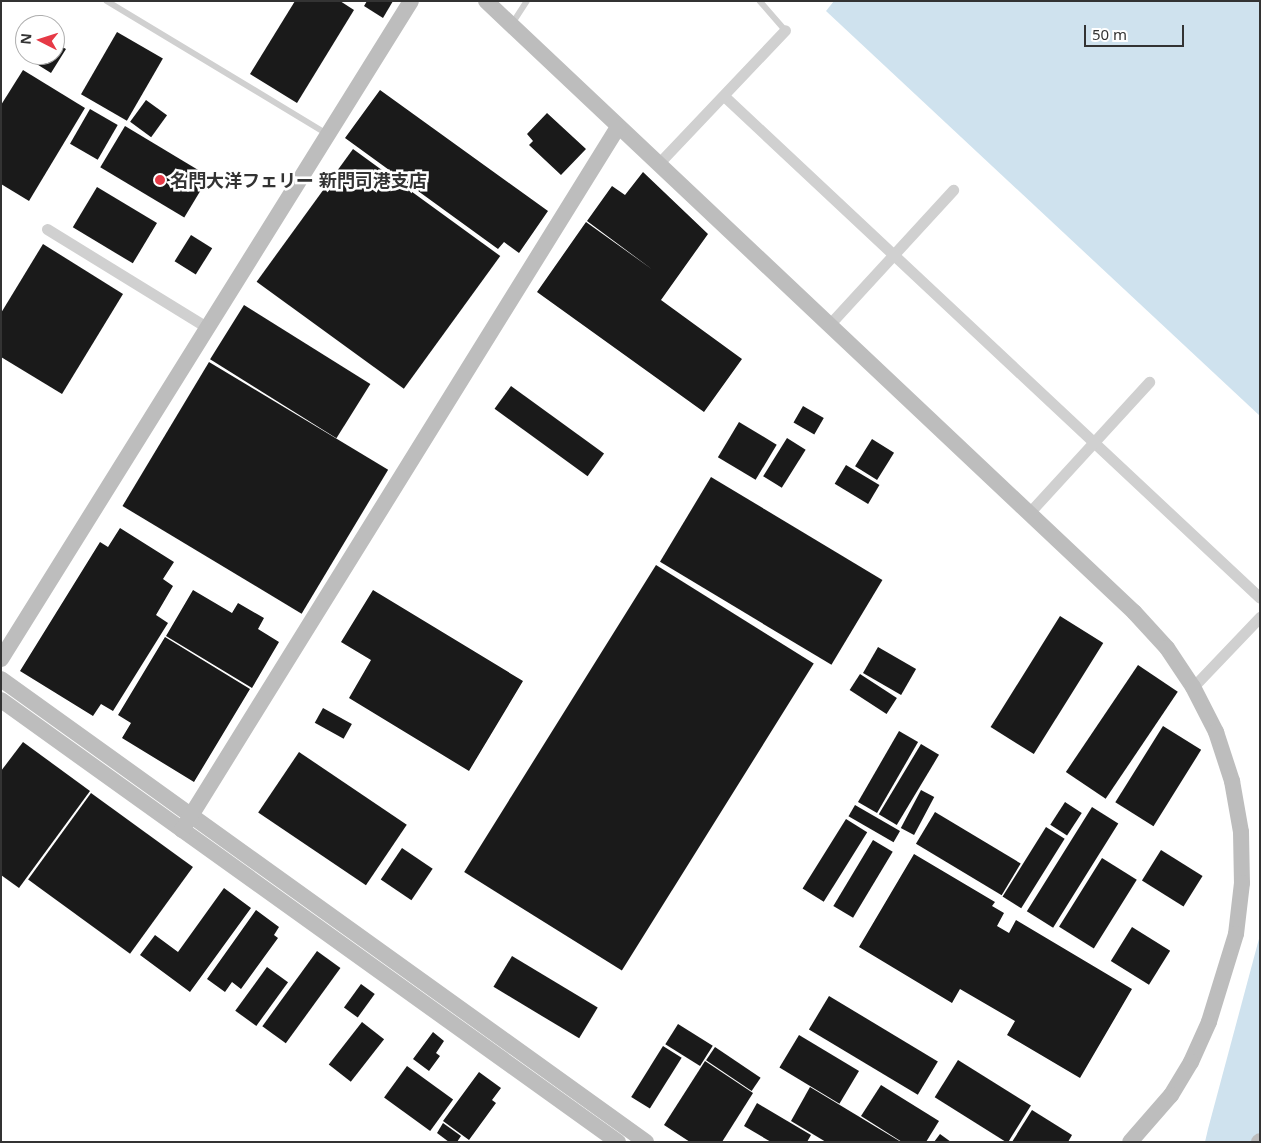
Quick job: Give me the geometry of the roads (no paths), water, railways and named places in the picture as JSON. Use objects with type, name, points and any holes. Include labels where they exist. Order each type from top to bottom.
[{"type":"street","points":[[1,659],[411,1]]},
{"type":"street","points":[[486,1],[618,127],[659,163],[828,326],[1134,612],[1167,648],[1193,687],[1216,732],[1232,781],[1241,832],[1242,883],[1236,934],[1215,1005],[1191,1062],[1171,1095],[1130,1142]]},
{"type":"street","points":[[659,163],[785,30]]},
{"type":"street","points":[[724,96],[1260,598]]},
{"type":"street","points":[[187,823],[618,127]]},
{"type":"street","points":[[828,326],[953,190]]},
{"type":"street","points":[[47,229],[208,328]]},
{"type":"street","points":[[1030,513],[1149,382]]},
{"type":"street","points":[[1193,687],[1260,617]]},
{"type":"street","points":[[1,679],[187,823],[618,1142]]},
{"type":"street","points":[[1,700],[187,823],[646,1142]]},
{"type":"lane","points":[[107,1],[328,135]]},
{"type":"lane","points":[[511,26],[527,1]]},
{"type":"lane","points":[[760,1],[785,30]]},
{"type":"water","points":[[834,1],[1260,1],[1260,416],[826,11]]},
{"type":"water","points":[[1260,935],[1260,1142],[1205,1142],[1208,1129]]},
{"type":"place","name":"名門大洋フェリー 新門司港支店","points":[[160,180]]}]
